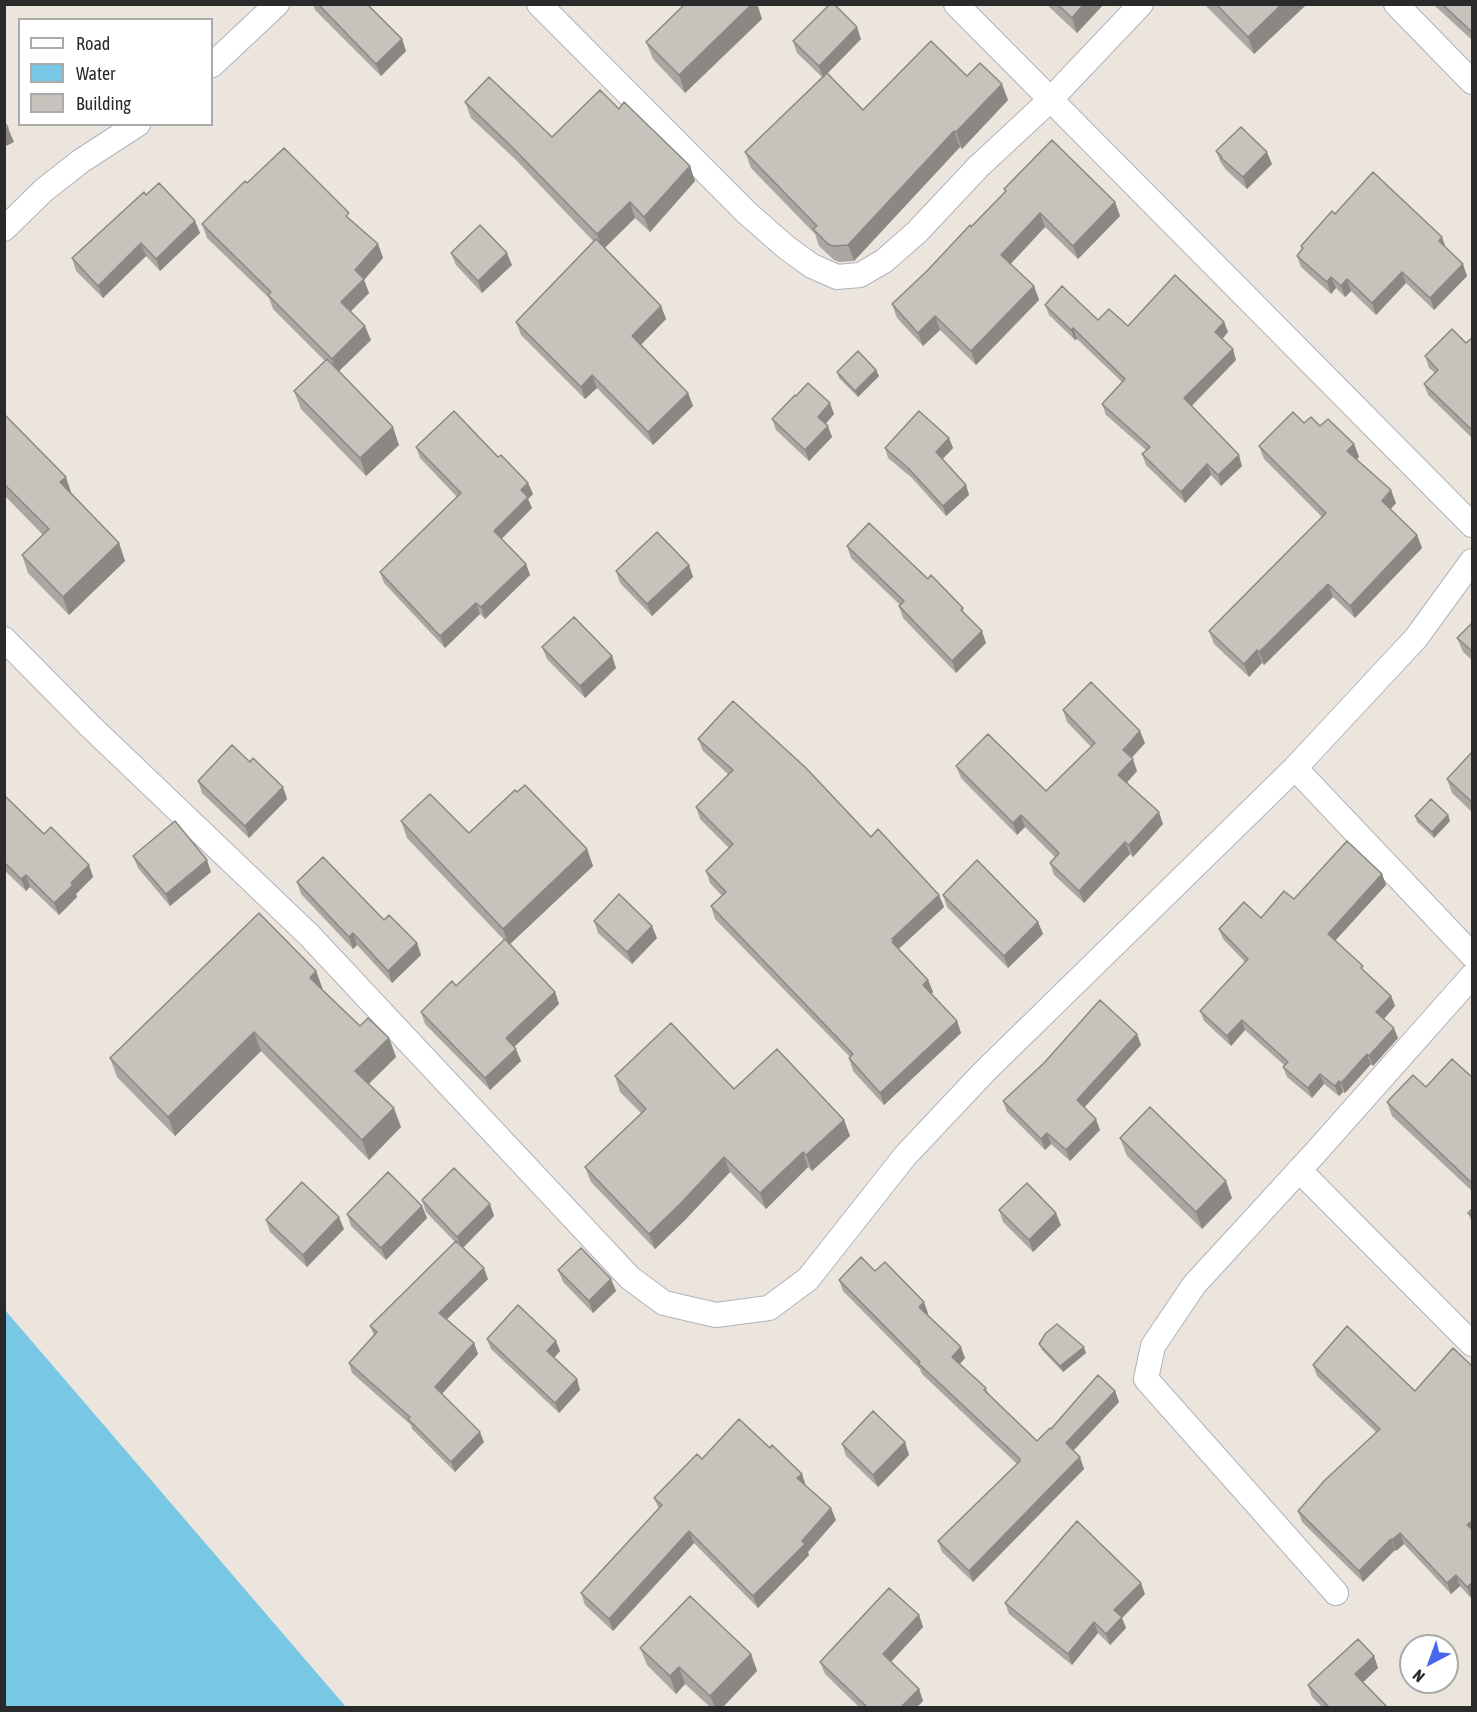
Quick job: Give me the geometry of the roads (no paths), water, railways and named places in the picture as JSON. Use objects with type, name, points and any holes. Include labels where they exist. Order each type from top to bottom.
[{"type":"street","points":[[213,64],[277,4]]},
{"type":"street","points":[[539,4],[747,213],[787,248],[812,266],[837,277],[860,275],[884,261],[917,232],[978,167],[1050,100],[1141,4]]},
{"type":"street","points":[[956,4],[1473,525]]},
{"type":"street","points":[[1396,4],[1473,82]]},
{"type":"street","points":[[4,229],[44,190],[81,160],[135,126]]},
{"type":"street","points":[[4,639],[90,726],[309,935],[630,1278],[664,1303],[716,1315],[769,1308],[808,1279],[905,1156],[984,1072],[1295,768],[1416,638],[1473,561]]},
{"type":"street","points":[[1295,768],[1473,955]]},
{"type":"street","points":[[1336,1593],[1146,1379],[1153,1346],[1194,1285],[1473,976]]},
{"type":"street","points":[[1299,1170],[1473,1344]]},
{"type":"water","points":[[5,1310],[346,1707],[5,1707]]}]
